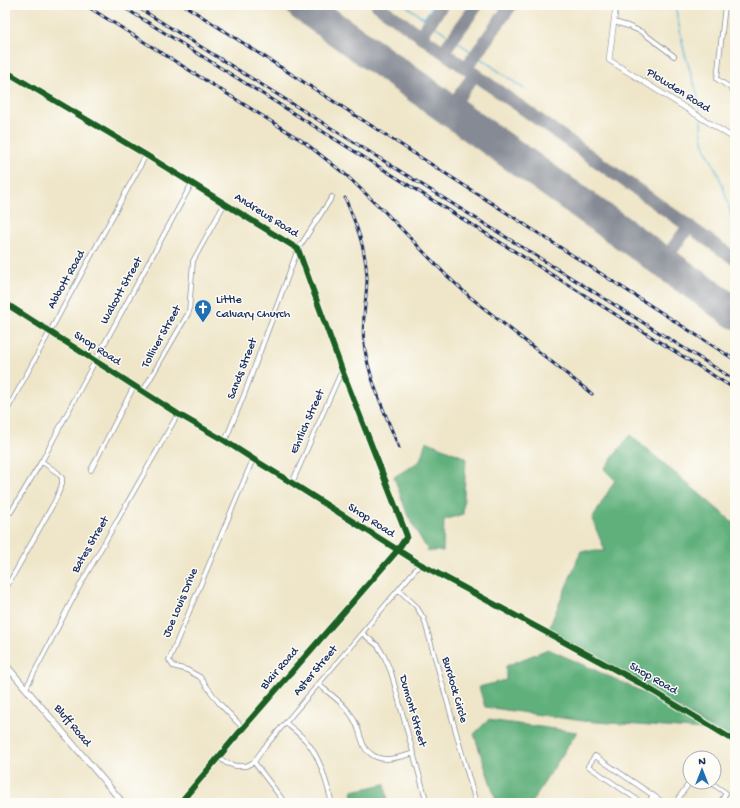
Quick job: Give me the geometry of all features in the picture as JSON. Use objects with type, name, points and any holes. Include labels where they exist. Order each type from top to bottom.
[{"type":"main road","name":"Bluff Road","points":[[5,664],[123,803]]},
{"type":"street","points":[[616,5],[614,22],[642,32],[674,56]]},
{"type":"street","points":[[725,5],[717,79],[735,91]]},
{"type":"street","name":"Plowden Road","points":[[614,22],[609,60],[735,139]]},
{"type":"street","name":"Andrews Road","points":[[5,71],[146,155],[298,249],[342,370],[407,536],[397,551]]},
{"type":"street","name":"Abbott Road","points":[[5,414],[146,155]]},
{"type":"street","name":"Walcott Street","points":[[11,512],[41,462],[192,183]]},
{"type":"street","name":"Sands Street","points":[[225,441],[244,395],[298,249],[332,197]]},
{"type":"street","name":"Tolliver Street","points":[[143,391],[189,312],[193,261],[225,203]]},
{"type":"street","name":"Shop Road","points":[[5,303],[178,414],[225,441],[292,483],[397,551],[638,682],[735,741]]},
{"type":"street","name":"Ehrlich Street","points":[[292,483],[342,370]]},
{"type":"street","points":[[91,470],[134,386]]},
{"type":"street","name":"Bates Street","points":[[26,688],[78,589],[178,414]]},
{"type":"street","name":"Joe Louis Drive","points":[[243,728],[219,703],[200,677],[187,670],[173,666],[169,660],[253,459]]},
{"type":"street","points":[[5,590],[55,501],[62,484],[62,478],[58,472],[41,462]]},
{"type":"street","name":"Blair Road","points":[[180,803],[397,551]]},
{"type":"street","name":"Aster Street","points":[[254,762],[263,749],[420,564]]},
{"type":"street","name":"Burdock Circle","points":[[398,590],[416,606],[424,618],[476,803]]},
{"type":"street","name":"Dumont Street","points":[[362,633],[378,646],[384,656],[414,753],[427,803]]},
{"type":"street","points":[[318,684],[344,706],[353,717],[360,732],[364,748],[373,757],[384,759],[395,758],[414,753]]},
{"type":"street","points":[[286,723],[307,741],[315,753],[325,777],[332,803]]},
{"type":"street","points":[[642,803],[588,766],[595,756],[653,795],[659,801],[665,803]]},
{"type":"street","points":[[219,757],[226,763],[236,766],[246,766],[254,762],[285,803]]},
{"type":"street","points":[[676,803],[685,790]]},
{"type":"street","points":[[720,803],[726,793],[722,790]]},
{"type":"street","points":[[648,803],[653,795]]},
{"type":"green space","points":[[630,435],[735,524],[735,741],[719,731],[583,721],[485,707],[479,687],[506,680],[506,666],[548,649],[628,685],[712,727],[547,633],[581,551],[605,551],[592,519],[615,480],[604,469]]},
{"type":"green space","points":[[426,441],[466,458],[463,514],[444,520],[443,551],[428,551],[408,516],[394,477],[420,461]]},
{"type":"green space","points":[[488,720],[577,732],[531,803],[497,803],[474,734]]},
{"type":"green space","points":[[385,784],[388,803],[353,803],[352,791]]},
{"type":"waterway","points":[[405,5],[524,89]]},
{"type":"waterway","points":[[424,18],[434,5]]},
{"type":"waterway","points":[[675,5],[684,51],[698,96],[700,116]]},
{"type":"waterway","points":[[701,120],[703,141],[723,186],[735,231]]},
{"type":"taxiway","points":[[377,5],[735,259]]},
{"type":"taxiway","points":[[420,36],[442,5]]},
{"type":"taxiway","points":[[443,52],[477,5]]},
{"type":"taxiway","points":[[466,68],[511,5]]},
{"type":"taxiway","points":[[449,110],[475,74]]},
{"type":"taxiway","points":[[663,262],[689,226]]},
{"type":"runway","points":[[302,5],[735,313]]},
{"type":"railway","points":[[85,5],[304,142],[346,175],[470,297],[592,394]]},
{"type":"railway","points":[[120,5],[735,389]]},
{"type":"railway","points":[[134,5],[735,380]]},
{"type":"railway","points":[[184,5],[735,360]]},
{"type":"railway","points":[[345,198],[360,236],[365,256],[367,286],[363,336],[366,357],[378,397],[399,448]]},
{"type":"cycle path","points":[[5,71],[146,155],[298,249],[342,370],[407,536],[397,551],[180,803]]},
{"type":"cycle path","points":[[5,303],[178,414],[225,441],[420,564],[638,682],[735,741]]},
{"type":"place","name":"Little Calvary Church","points":[[203,323]]}]
